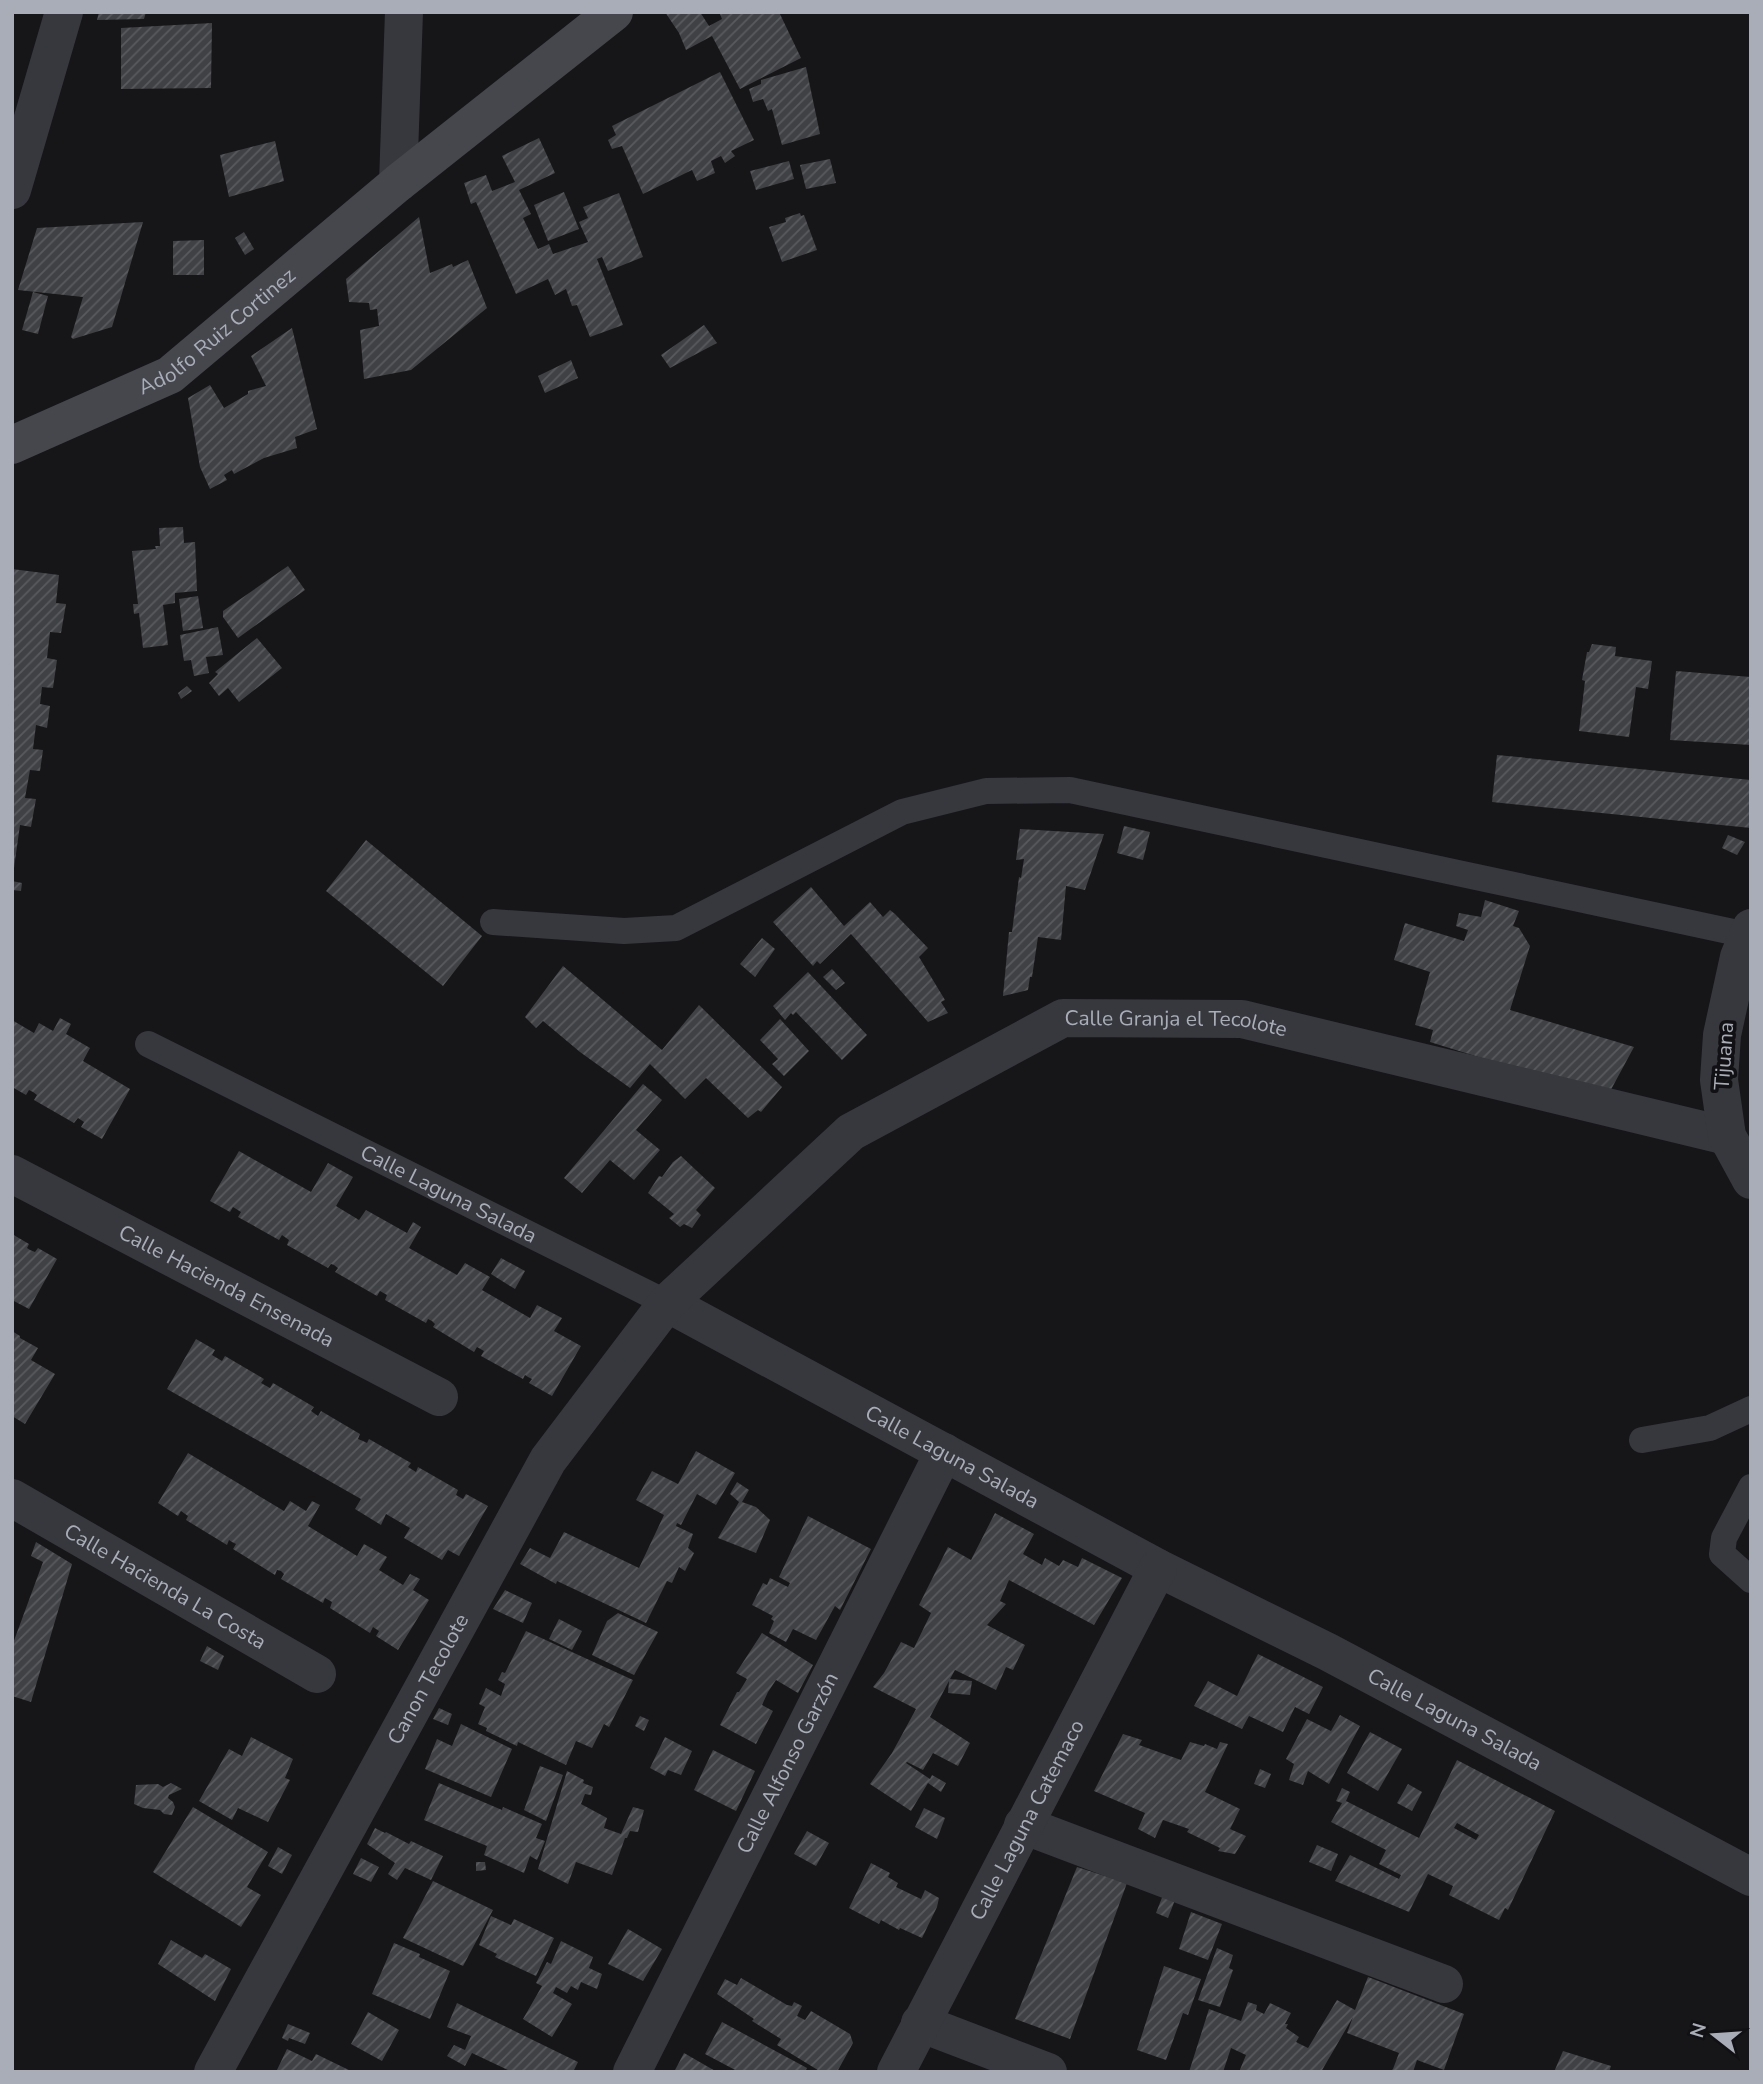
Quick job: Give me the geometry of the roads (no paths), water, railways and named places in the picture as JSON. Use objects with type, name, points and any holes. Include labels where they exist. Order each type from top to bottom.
[{"type":"main road","name":"Adolfo Ruiz Cortinez","points":[[12,444],[170,375],[398,183],[614,12]]},
{"type":"street","points":[[12,190],[64,12]]},
{"type":"street","points":[[398,183],[404,12]]},
{"type":"street","name":"Tijuana","points":[[1749,932],[1739,957],[1722,1035],[1718,1080],[1727,1136],[1751,1180]]},
{"type":"street","name":"Calle Granja el Tecolote","points":[[667,1303],[851,1132],[1063,1018],[1242,1019],[1727,1136]]},
{"type":"street","name":"Calle Hacienda Ensenada","points":[[12,1174],[439,1396]]},
{"type":"street","name":"Calle Laguna Salada","points":[[667,1303],[1158,1568],[1328,1652],[1751,1877]]},
{"type":"street","name":"Canon Tecolote","points":[[213,2072],[548,1460],[667,1303]]},
{"type":"street","name":"Calle Alfonso Garzón","points":[[632,2072],[944,1452]]},
{"type":"street","name":"Calle Hacienda La Costa","points":[[12,1498],[317,1674]]},
{"type":"street","name":"Calle Laguna Catemaco","points":[[896,2072],[1158,1568]]},
{"type":"street","points":[[1023,1825],[1444,1984]]},
{"type":"street","points":[[920,2023],[1048,2072]]},
{"type":"lane","points":[[493,922],[624,931],[676,928],[902,812],[986,791],[1070,790],[1749,932]]},
{"type":"lane","name":"Calle Laguna Salada","points":[[148,1044],[667,1303]]},
{"type":"lane","points":[[1642,1440],[1710,1428],[1751,1409]]},
{"type":"lane","points":[[1751,1487],[1724,1538],[1722,1554],[1751,1580]]}]
